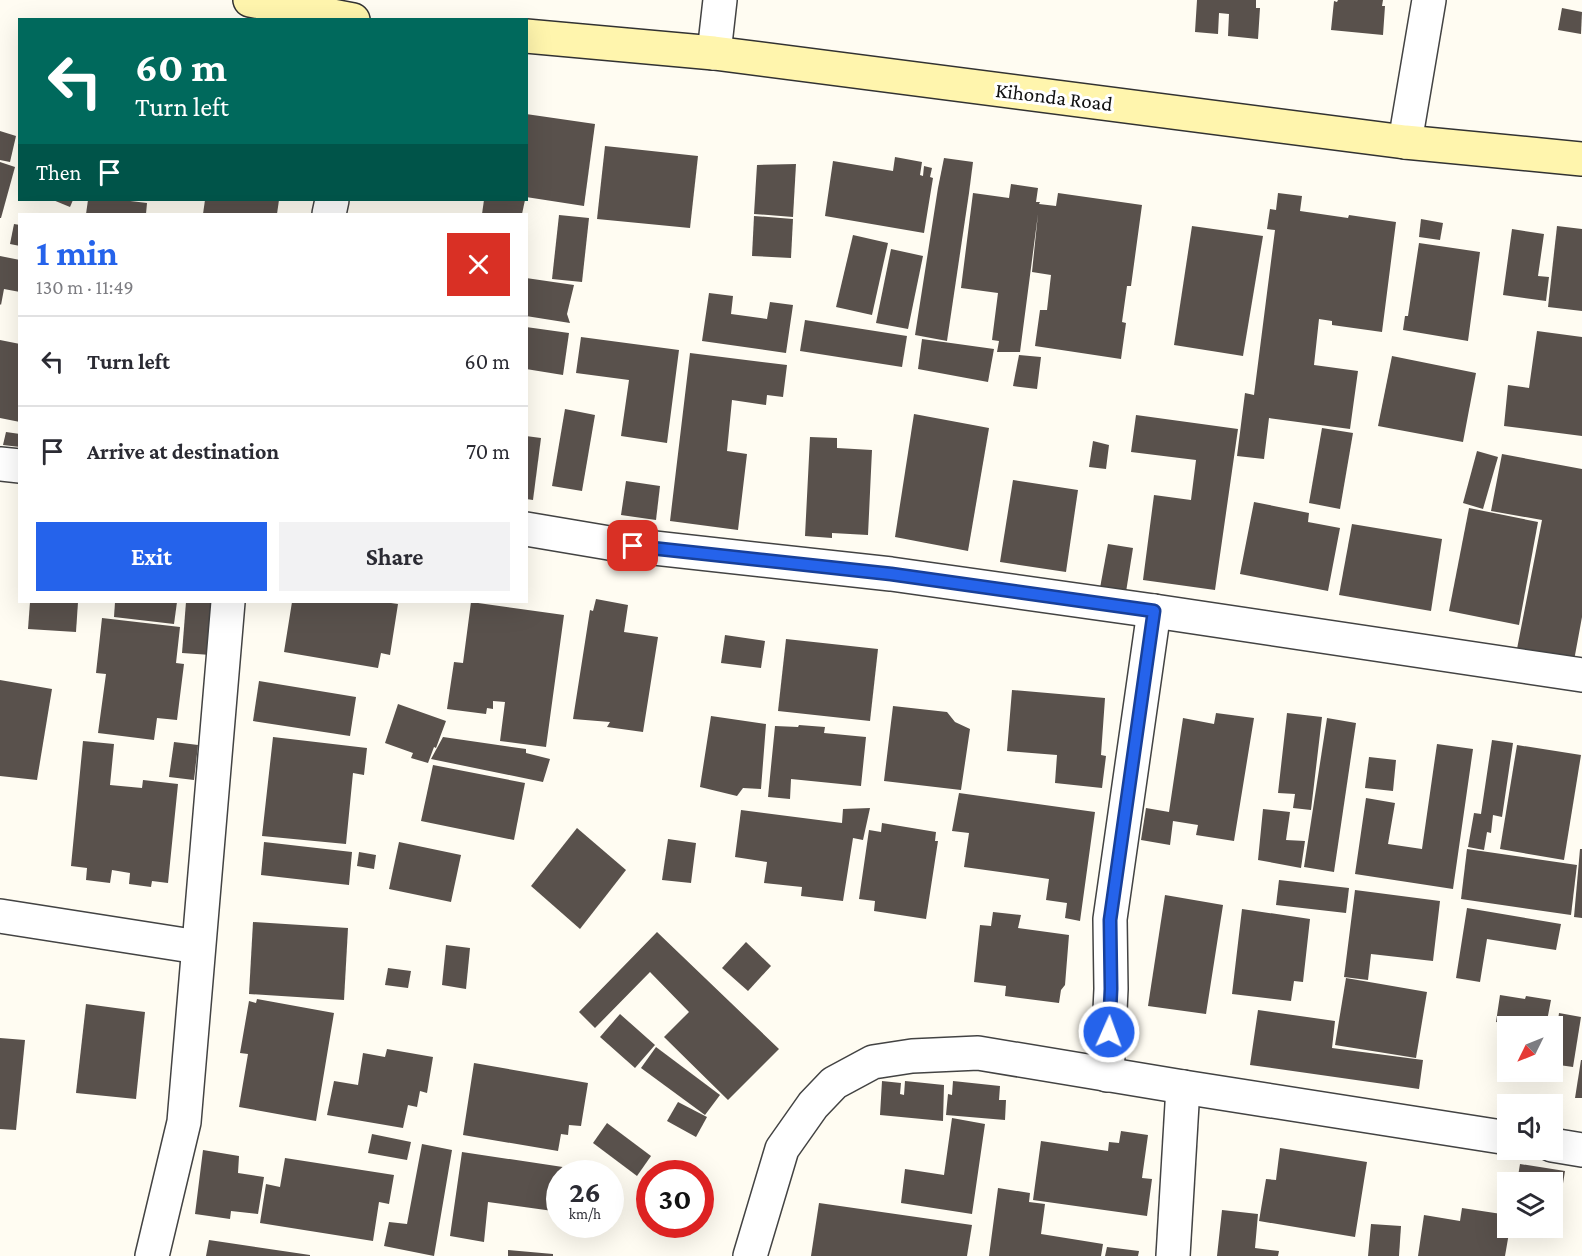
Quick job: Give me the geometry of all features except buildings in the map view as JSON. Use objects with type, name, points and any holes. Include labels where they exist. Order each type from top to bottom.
[{"type":"street","points":[[250,0],[343,18]]},
{"type":"street","points":[[714,53],[720,0]]},
{"type":"street","points":[[1405,142],[1429,0]]},
{"type":"street","name":"Kihonda Road","points":[[528,36],[714,53],[1405,142],[1582,159]]},
{"type":"street","points":[[0,464],[18,466]]},
{"type":"street","points":[[528,529],[609,543],[891,574],[1582,675]]},
{"type":"street","points":[[152,1256],[184,1122],[228,603]]},
{"type":"street","points":[[1107,1075],[1111,989],[1110,920],[1154,611]]},
{"type":"street","points":[[0,916],[198,947]]},
{"type":"street","points":[[750,1256],[782,1149],[813,1105],[834,1083],[873,1062],[912,1056],[978,1053],[1497,1136]]},
{"type":"street","points":[[1173,1256],[1183,1087]]},
{"type":"street","points":[[1563,1147],[1582,1150]]},
{"type":"route","points":[[633,546],[891,574],[1154,611],[1110,920],[1109,1032]]}]
